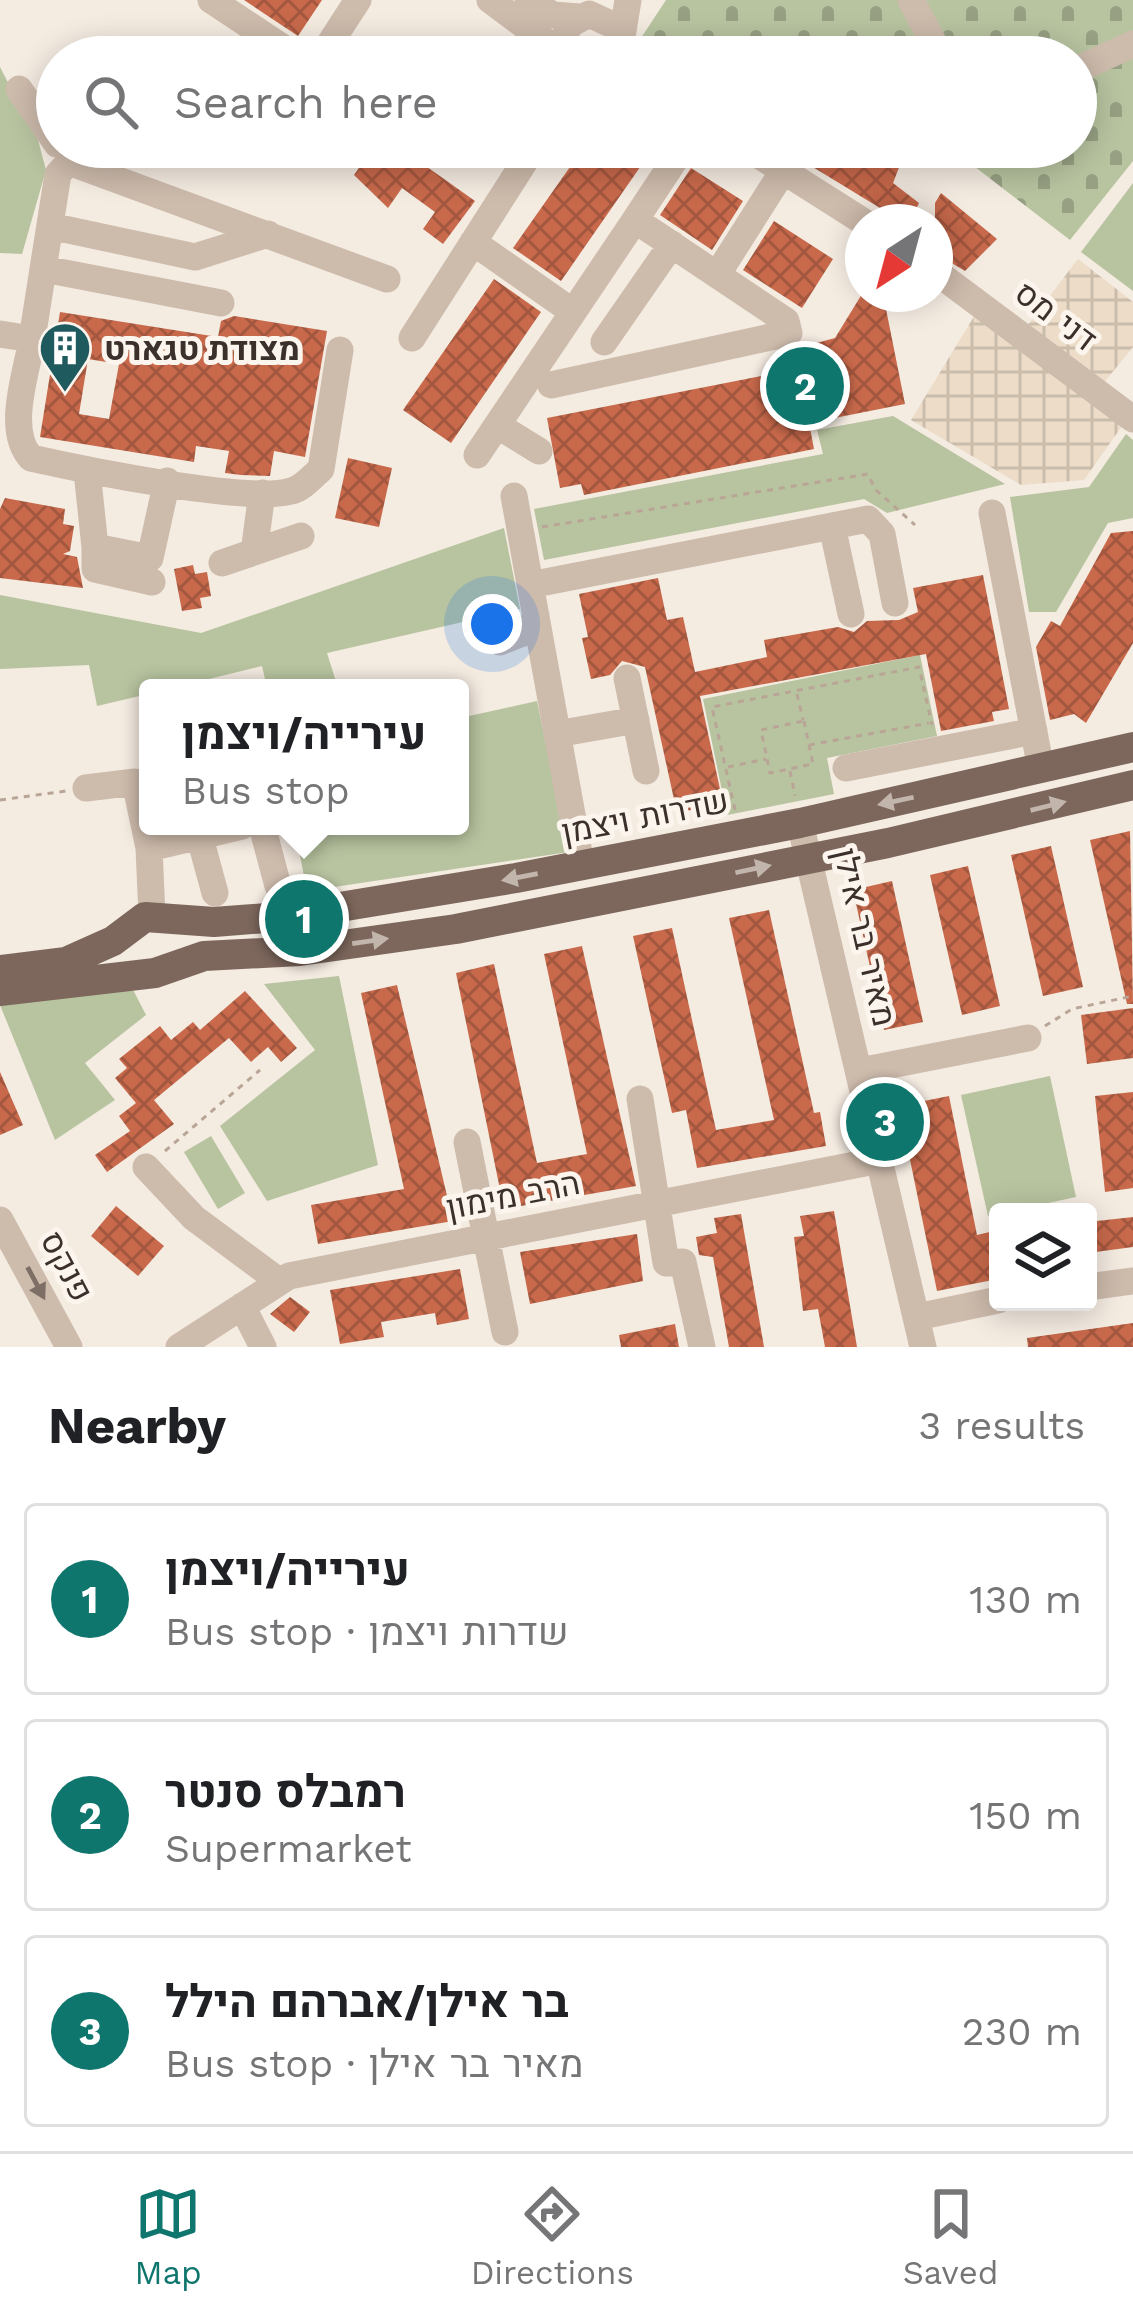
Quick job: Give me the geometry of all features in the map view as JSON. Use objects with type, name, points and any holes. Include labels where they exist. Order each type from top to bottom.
[{"type":"main road","name":"שדרות ויצמן","points":[[0,970],[66,962],[148,922],[279,917],[581,864],[800,824],[1133,746]]},
{"type":"main road","points":[[0,992],[159,969],[204,956],[300,951],[456,929],[1133,785]]},
{"type":"main road","points":[[148,922],[182,941],[159,969],[127,956],[148,922]]},
{"type":"street","points":[[211,0],[265,36]]},
{"type":"street","points":[[335,36],[358,0]]},
{"type":"street","points":[[490,0],[538,36]]},
{"type":"street","points":[[528,0],[553,15],[609,20],[616,36]]},
{"type":"street","points":[[563,36],[584,16],[617,0]]},
{"type":"street","points":[[623,36],[628,0]]},
{"type":"street","points":[[911,0],[930,36]]},
{"type":"street","points":[[1097,60],[1133,44]]},
{"type":"street","points":[[19,88],[36,113]]},
{"type":"street","points":[[59,168],[20,439],[32,458],[167,482],[262,493],[293,491],[321,469],[340,350]]},
{"type":"street","points":[[104,168],[387,278]]},
{"type":"street","points":[[412,338],[521,168]]},
{"type":"street","points":[[477,455],[669,168]]},
{"type":"street","points":[[779,168],[845,210]]},
{"type":"street","points":[[717,275],[784,171]]},
{"type":"street","points":[[551,385],[790,333],[786,321],[635,220]]},
{"type":"street","points":[[50,226],[195,257],[268,234]]},
{"type":"street","points":[[473,242],[573,312]]},
{"type":"street","points":[[604,342],[672,244]]},
{"type":"street","points":[[44,269],[221,303]]},
{"type":"street","name":"דני מס","points":[[953,284],[1133,418]]},
{"type":"street","points":[[0,334],[32,339]]},
{"type":"street","points":[[497,425],[539,451]]},
{"type":"street","points":[[87,471],[95,569],[152,582]]},
{"type":"street","points":[[95,547],[150,558],[167,482]]},
{"type":"street","points":[[254,552],[262,493]]},
{"type":"street","points":[[514,496],[581,864]]},
{"type":"street","points":[[992,513],[1041,770]]},
{"type":"street","points":[[530,586],[868,519],[882,534],[896,603]]},
{"type":"street","points":[[832,526],[851,614]]},
{"type":"street","points":[[222,563],[301,536]]},
{"type":"street","points":[[536,616],[528,631],[500,642],[528,641],[542,651]]},
{"type":"street","points":[[627,678],[646,771]]},
{"type":"street","points":[[557,734],[636,721]]},
{"type":"street","points":[[846,768],[934,736],[1034,731]]},
{"type":"street","points":[[934,736],[944,791]]},
{"type":"street","points":[[86,788],[135,782],[139,801]]},
{"type":"street","name":"מאיר בר אילן","points":[[800,824],[923,1347]]},
{"type":"street","points":[[146,835],[148,922]]},
{"type":"street","points":[[149,848],[210,835]]},
{"type":"street","points":[[264,835],[278,886]]},
{"type":"street","points":[[200,838],[215,893]]},
{"type":"street","points":[[860,1071],[1028,1038]]},
{"type":"street","points":[[640,1100],[666,1263],[683,1262],[703,1347]]},
{"type":"street","points":[[467,1142],[505,1332]]},
{"type":"street","name":"הרב מימון","points":[[179,1347],[279,1281],[880,1160]]},
{"type":"street","points":[[146,1167],[194,1218],[279,1281]]},
{"type":"street","name":"פנקס","points":[[0,1220],[69,1347]]},
{"type":"street","points":[[1097,1286],[1133,1281]]},
{"type":"street","points":[[917,1317],[989,1302]]},
{"type":"street","points":[[242,1306],[263,1347]]},
{"type":"path","points":[[520,531],[868,474],[875,489],[915,525]]},
{"type":"path","points":[[741,834],[712,707],[919,668],[934,736],[809,745]]},
{"type":"path","points":[[796,691],[804,721],[813,764],[770,773],[761,730],[804,721]]},
{"type":"path","points":[[726,767],[767,759]]},
{"type":"path","points":[[790,769],[800,824]]},
{"type":"path","points":[[0,800],[86,788]]},
{"type":"path","points":[[1028,1038],[1072,1009],[1133,996]]},
{"type":"path","points":[[146,1167],[260,1070]]},
{"type":"green space","points":[[666,0],[1133,0],[1133,161],[1070,240],[976,168],[1097,168],[1097,36],[642,36]]},
{"type":"green space","points":[[0,67],[36,136],[36,168],[46,170],[22,254],[0,253]]},
{"type":"green space","points":[[1133,183],[1133,291],[1081,252]]},
{"type":"green space","points":[[893,416],[1005,484],[887,513],[864,499],[544,560],[534,509],[823,454],[817,430]]},
{"type":"green space","points":[[1126,434],[1133,440],[1133,518],[1108,523],[1056,612],[1029,612],[1010,497],[1089,487]]},
{"type":"green space","points":[[504,528],[520,609],[327,653],[335,679],[265,679],[262,666],[209,679],[139,679],[139,696],[97,706],[89,665],[0,669],[0,595],[201,633]]},
{"type":"green space","points":[[920,655],[937,736],[827,758],[834,794],[727,815],[703,699]]},
{"type":"green space","points":[[537,701],[569,852],[307,891],[296,835],[469,835],[469,716]]},
{"type":"green space","points":[[339,976],[378,1165],[267,1201],[220,1126],[315,1050],[264,984]]},
{"type":"green space","points":[[129,982],[146,1015],[85,1063],[115,1100],[55,1140],[0,1005]]},
{"type":"green space","points":[[1050,1076],[1076,1197],[1048,1203],[989,1203],[988,1216],[961,1095]]},
{"type":"green space","points":[[211,1136],[245,1193],[218,1209],[184,1152]]},
{"type":"shaded area","points":[[1078,259],[1133,302],[1133,347],[1097,391],[1129,416],[1084,480],[1021,485],[911,420],[981,305],[1021,334]]},
{"type":"building","points":[[244,0],[322,0],[298,36]]},
{"type":"building","points":[[359,168],[429,168],[475,201],[443,244],[423,229],[435,212],[402,188],[388,208],[354,175]]},
{"type":"building","points":[[569,168],[639,168],[561,281],[513,248]]},
{"type":"building","points":[[691,168],[743,201],[712,250],[660,215]]},
{"type":"building","points":[[814,168],[899,168],[893,183],[919,203],[873,204]]},
{"type":"building","points":[[941,193],[997,239],[965,271],[953,264],[953,204],[935,203]]},
{"type":"building","points":[[774,221],[833,259],[802,308],[743,270]]},
{"type":"building","points":[[494,279],[541,312],[451,443],[403,410]]},
{"type":"building","points":[[60,312],[218,337],[221,321],[234,316],[327,331],[305,457],[274,451],[270,476],[225,473],[229,451],[196,446],[194,462],[40,437]],"holes":[[[88,359],[119,364],[109,419],[79,414]]]},
{"type":"building","points":[[851,312],[887,312],[905,404],[809,423],[814,449],[584,495],[581,484],[560,488],[547,418],[802,368],[798,348],[835,338]]},
{"type":"building","points":[[348,458],[392,468],[379,527],[335,518]]},
{"type":"building","points":[[5,498],[65,509],[63,524],[74,526],[70,551],[63,554],[77,557],[83,588],[0,578],[0,509]]},
{"type":"building","points":[[1133,531],[1133,643],[1086,723],[1074,714],[1050,720],[1036,647],[1051,621],[1060,626],[1111,533]]},
{"type":"building","points":[[193,565],[195,574],[207,572],[211,596],[200,598],[202,608],[182,611],[174,569]]},
{"type":"building","points":[[983,575],[1009,709],[992,712],[994,721],[941,731],[926,654],[700,696],[723,803],[677,813],[645,667],[622,661],[610,675],[591,679],[582,638],[588,637],[579,594],[658,578],[667,620],[683,617],[695,672],[767,657],[764,640],[838,627],[854,632],[867,621],[899,620],[918,612],[913,588]]},
{"type":"building","points":[[1130,831],[1133,1004],[1127,1004],[1090,840]]},
{"type":"building","points":[[1051,846],[1083,987],[1043,996],[1011,855]]},
{"type":"building","points":[[968,866],[1000,1006],[962,1015],[930,875]]},
{"type":"building","points":[[892,881],[923,1022],[884,1030],[853,890]]},
{"type":"building","points":[[769,910],[814,1113],[820,1112],[826,1146],[697,1168],[686,1110],[672,1113],[633,936],[672,928],[716,1130],[774,1120],[729,918]]},
{"type":"building","points":[[582,946],[636,1186],[504,1209],[456,973],[494,964],[537,1163],[587,1154],[544,954]]},
{"type":"building","points":[[397,985],[453,1221],[318,1244],[311,1205],[404,1189],[361,993]]},
{"type":"building","points":[[245,991],[297,1048],[281,1062],[268,1047],[251,1062],[229,1038],[154,1100],[174,1124],[107,1172],[95,1155],[130,1131],[119,1116],[136,1103],[115,1078],[127,1068],[119,1059],[160,1026],[171,1040],[193,1022],[200,1030]]},
{"type":"building","points":[[1133,1008],[1133,1058],[1087,1064],[1081,1015]]},
{"type":"building","points":[[0,1072],[23,1125],[0,1135]]},
{"type":"building","points":[[1133,1092],[1133,1188],[1105,1192],[1095,1096]]},
{"type":"building","points":[[949,1096],[977,1235],[989,1232],[989,1281],[937,1291],[899,1106]]},
{"type":"building","points":[[116,1206],[164,1246],[138,1276],[91,1236]]},
{"type":"building","points":[[834,1211],[857,1347],[825,1347],[818,1309],[803,1311],[794,1237],[804,1236],[800,1216]]},
{"type":"building","points":[[741,1214],[764,1347],[729,1347],[713,1257],[699,1255],[696,1237],[717,1233],[714,1218]]},
{"type":"building","points":[[1133,1217],[1133,1247],[1097,1252],[1097,1221]]},
{"type":"building","points":[[637,1234],[643,1281],[530,1304],[520,1252]]},
{"type":"building","points":[[460,1269],[469,1319],[437,1325],[435,1313],[381,1322],[384,1337],[340,1344],[330,1290]]},
{"type":"building","points":[[290,1297],[310,1312],[294,1332],[270,1314]]},
{"type":"building","points":[[1133,1323],[1133,1347],[1028,1347],[1027,1338]]},
{"type":"building","points":[[675,1324],[679,1347],[621,1347],[619,1335]]},
{"type":"place","name":"רמבלס סנטר","points":[[805,386]]},
{"type":"place","name":"מצודת טגארט","points":[[65,394]]},
{"type":"place","name":"עירייה/ויצמן","points":[[304,919]]},
{"type":"place","name":"בר אילן/אברהם הילל","points":[[885,1122]]}]
